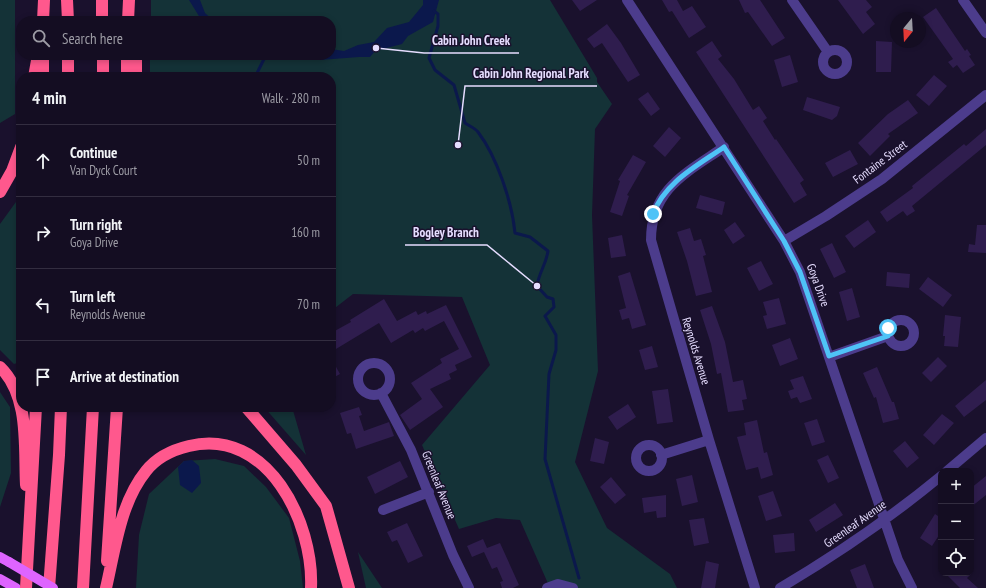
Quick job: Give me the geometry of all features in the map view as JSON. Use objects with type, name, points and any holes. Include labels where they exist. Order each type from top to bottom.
[{"type":"highway","points":[[43,16],[44,0]]},
{"type":"highway","points":[[67,0],[68,16]]},
{"type":"highway","points":[[102,0],[102,16]]},
{"type":"highway","points":[[129,0],[129,16]]},
{"type":"highway","points":[[35,72],[37,60]]},
{"type":"highway","points":[[43,60],[43,72]]},
{"type":"highway","points":[[68,60],[68,72]]},
{"type":"highway","points":[[103,60],[103,72]]},
{"type":"highway","points":[[127,60],[127,72]]},
{"type":"highway","points":[[136,60],[136,72]]},
{"type":"highway","points":[[0,192],[12,171],[16,160]]},
{"type":"highway","points":[[0,367],[14,385],[16,393]]},
{"type":"highway","points":[[20,412],[24,427],[29,541]]},
{"type":"highway","points":[[26,588],[36,412]]},
{"type":"highway","points":[[49,588],[61,412]]},
{"type":"highway","points":[[83,588],[92,412]]},
{"type":"highway","points":[[106,588],[117,412]]},
{"type":"highway","points":[[250,412],[296,465],[326,506],[349,588]]},
{"type":"highway","points":[[106,588],[127,509],[135,487],[146,470],[161,457],[177,448],[196,444],[213,443],[236,449],[255,459],[271,473],[287,494],[300,519],[307,541],[312,570],[311,588]]},
{"type":"main road","points":[[4,560],[53,588]]},
{"type":"main road","points":[[2,580],[16,588]]},
{"type":"street","name":"Goya Drive","points":[[628,0],[784,241],[800,272],[898,560],[912,588]]},
{"type":"street","points":[[792,0],[828,52]]},
{"type":"street","points":[[963,0],[986,33]]},
{"type":"street","name":"Fontaine Street","points":[[784,241],[826,216],[882,179],[986,95]]},
{"type":"street","name":"Reynolds Avenue","points":[[724,147],[670,186],[656,207],[651,230],[653,251],[755,588]]},
{"type":"street","points":[[829,356],[888,336]]},
{"type":"street","name":"Greenleaf Avenue","points":[[381,393],[411,450],[453,555],[469,588]]},
{"type":"street","points":[[951,468],[986,438]]},
{"type":"street","points":[[661,454],[709,440]]},
{"type":"street","name":"Greenleaf Avenue","points":[[780,588],[818,566],[885,520],[938,478]]},
{"type":"street","points":[[383,510],[429,492]]},
{"type":"street","points":[[546,588],[558,584],[573,588]]},
{"type":"green space","points":[[0,0],[15,0],[15,114],[0,123]]},
{"type":"green space","points":[[151,0],[550,0],[597,78],[597,82],[612,104],[595,129],[592,215],[598,371],[575,462],[607,528],[670,574],[677,588],[550,588],[520,520],[496,518],[459,529],[422,445],[490,365],[462,297],[353,294],[336,307],[336,72],[150,72],[150,60],[336,60],[336,16],[151,16]]},
{"type":"green space","points":[[16,202],[16,363],[14,364],[0,350],[0,224]]},
{"type":"green space","points":[[0,392],[10,407],[11,473],[0,507]]},
{"type":"green space","points":[[268,412],[293,412],[306,455]]},
{"type":"green space","points":[[215,459],[244,466],[266,487],[289,518],[300,561],[303,588],[136,588],[139,535],[149,494],[184,461]]},
{"type":"green space","points":[[358,552],[382,588],[366,588]]},
{"type":"shaded area","points":[[189,0],[200,0],[205,13],[208,16],[199,16]]},
{"type":"shaded area","points":[[423,0],[439,0],[433,22],[408,36],[402,44],[375,51],[370,57],[336,59],[336,50],[344,51],[358,45],[374,42],[387,28],[409,22],[423,5]]},
{"type":"shaded area","points":[[192,460],[199,466],[201,483],[192,493],[180,485],[178,467],[184,461]]},
{"type":"building","points":[[572,0],[597,0],[580,11]]},
{"type":"building","points":[[662,0],[677,0],[683,11],[692,6],[706,27],[689,38],[672,11],[669,12]]},
{"type":"building","points":[[739,0],[760,0],[785,38],[772,46],[748,12],[745,13]]},
{"type":"building","points":[[838,0],[866,0],[872,7],[866,12],[875,24],[863,34]]},
{"type":"building","points":[[936,8],[965,51],[967,49],[971,55],[969,56],[975,65],[963,73],[957,65],[953,68],[948,62],[953,59],[926,21],[926,15]]},
{"type":"building","points":[[607,24],[621,43],[640,75],[628,82],[602,43],[594,48],[587,39]]},
{"type":"building","points":[[712,41],[722,56],[718,59],[734,79],[753,110],[759,106],[767,118],[763,121],[804,180],[800,183],[807,195],[794,203],[696,52]]},
{"type":"building","points":[[876,41],[890,42],[890,48],[892,48],[891,72],[876,72]]},
{"type":"building","points":[[790,55],[798,82],[782,87],[774,60]]},
{"type":"building","points":[[934,75],[947,86],[929,106],[916,95]]},
{"type":"building","points":[[648,92],[660,109],[651,116],[638,99]]},
{"type":"building","points":[[807,97],[840,107],[837,116],[832,120],[803,110]]},
{"type":"building","points":[[908,100],[918,113],[888,134],[890,136],[870,156],[858,143],[888,114]]},
{"type":"building","points":[[669,127],[681,138],[665,157],[653,146]]},
{"type":"building","points":[[986,129],[986,145],[912,206],[915,211],[907,216],[903,211],[887,222],[880,212],[913,188],[912,186],[964,144],[966,146]]},
{"type":"building","points":[[850,150],[858,164],[833,177],[825,163]]},
{"type":"building","points":[[633,155],[646,162],[627,195],[629,196],[622,216],[610,212],[620,181],[618,180]]},
{"type":"building","points":[[700,195],[725,202],[722,215],[696,208]]},
{"type":"building","points":[[868,220],[876,232],[854,248],[845,236]]},
{"type":"building","points":[[735,222],[745,236],[733,244],[724,230]]},
{"type":"building","points":[[977,225],[986,225],[986,253],[968,252],[969,244],[975,245]]},
{"type":"building","points":[[690,228],[694,241],[701,239],[706,255],[703,256],[712,292],[696,296],[687,261],[677,232]]},
{"type":"building","points":[[622,235],[626,256],[611,258],[608,238]]},
{"type":"building","points":[[832,243],[846,272],[834,278],[820,249]]},
{"type":"building","points":[[761,261],[773,284],[759,291],[747,268]]},
{"type":"building","points":[[630,272],[646,325],[632,329],[629,318],[622,320],[619,310],[626,308],[618,276]]},
{"type":"building","points":[[887,272],[910,274],[909,288],[886,286]]},
{"type":"building","points":[[928,277],[952,295],[943,307],[919,289]]},
{"type":"building","points":[[852,288],[860,317],[847,321],[839,292]]},
{"type":"building","points":[[779,298],[786,324],[767,329],[763,316],[767,315],[763,302]]},
{"type":"building","points":[[384,299],[397,321],[416,311],[418,315],[426,311],[427,314],[446,305],[472,357],[455,365],[457,370],[449,374],[451,379],[430,389],[443,407],[410,430],[400,415],[422,399],[411,383],[442,363],[440,359],[459,349],[444,321],[425,331],[423,328],[415,333],[413,330],[391,343],[379,323],[336,349],[336,330],[351,322],[350,320]]},
{"type":"building","points":[[712,306],[725,342],[733,382],[743,380],[747,399],[742,400],[744,410],[728,412],[721,373],[717,374],[711,344],[700,310]]},
{"type":"building","points":[[945,315],[961,317],[958,347],[944,346],[945,336],[943,336]]},
{"type":"building","points":[[790,338],[798,359],[780,366],[772,345]]},
{"type":"building","points":[[652,346],[658,367],[645,370],[639,350]]},
{"type":"building","points":[[938,357],[947,366],[931,382],[922,373]]},
{"type":"building","points":[[336,367],[340,374],[336,376]]},
{"type":"building","points":[[877,367],[892,402],[894,402],[899,419],[883,423],[876,397],[874,398],[863,373]]},
{"type":"building","points":[[803,376],[812,399],[800,403],[797,397],[791,399],[788,391],[794,389],[790,380]]},
{"type":"building","points":[[986,380],[986,400],[964,417],[955,406]]},
{"type":"building","points":[[668,389],[673,422],[657,424],[652,391]]},
{"type":"building","points":[[628,404],[636,417],[617,430],[608,417]]},
{"type":"building","points":[[359,407],[362,415],[359,416],[364,431],[389,422],[394,436],[356,449],[351,433],[347,434],[340,413]]},
{"type":"building","points":[[942,414],[954,423],[934,445],[923,435]]},
{"type":"building","points":[[817,419],[825,442],[812,446],[804,423]]},
{"type":"building","points":[[757,420],[764,453],[767,452],[773,475],[761,479],[758,467],[746,470],[737,437],[746,435],[744,423]]},
{"type":"building","points":[[595,438],[609,442],[604,464],[590,461]]},
{"type":"building","points":[[905,441],[919,458],[907,468],[893,451]]},
{"type":"building","points":[[828,455],[839,478],[828,483],[817,460]]},
{"type":"building","points":[[400,461],[408,477],[375,494],[367,477]]},
{"type":"building","points":[[692,475],[698,502],[682,506],[676,479]]},
{"type":"building","points":[[986,476],[986,495],[974,505],[974,504],[974,486]]},
{"type":"building","points":[[611,477],[626,495],[615,504],[600,487]]},
{"type":"building","points":[[773,491],[782,516],[766,521],[758,496]]},
{"type":"building","points":[[666,495],[666,517],[657,518],[656,511],[644,513],[642,498]]},
{"type":"building","points":[[835,503],[843,515],[816,532],[809,520]]},
{"type":"building","points":[[935,514],[938,516],[938,537],[932,546],[920,538]]},
{"type":"building","points":[[704,518],[709,543],[694,546],[689,520]]},
{"type":"building","points":[[407,523],[423,556],[408,563],[397,540],[392,542],[387,532]]},
{"type":"building","points":[[794,533],[795,551],[775,553],[773,535]]},
{"type":"building","points":[[483,539],[487,548],[500,543],[519,585],[513,588],[502,588],[500,582],[503,581],[497,567],[492,569],[484,552],[472,557],[467,546]]},
{"type":"building","points":[[706,561],[719,564],[715,588],[701,588]]},
{"type":"building","points":[[865,564],[874,588],[857,588],[850,570]]},
{"type":"building","points":[[948,576],[969,576],[967,578],[978,588],[960,588]]},
{"type":"waterway","points":[[434,11],[438,14],[438,26],[429,58],[435,70],[454,85],[465,123],[478,132],[491,154],[507,194],[515,233],[530,237],[548,251],[537,286],[547,297],[553,299],[554,307],[545,316],[556,335],[556,350],[549,374],[545,459],[579,578]]},
{"type":"waterway","points":[[258,72],[264,60]]},
{"type":"place","name":"Cabin John Creek","points":[[376,48]]},
{"type":"place","name":"Cabin John Regional Park","points":[[458,145]]},
{"type":"place","name":"Bogley Branch","points":[[537,286]]},
{"type":"route","points":[[653,214],[659,201],[670,186],[724,147],[784,241],[800,272],[829,356],[888,336],[888,328]]}]
